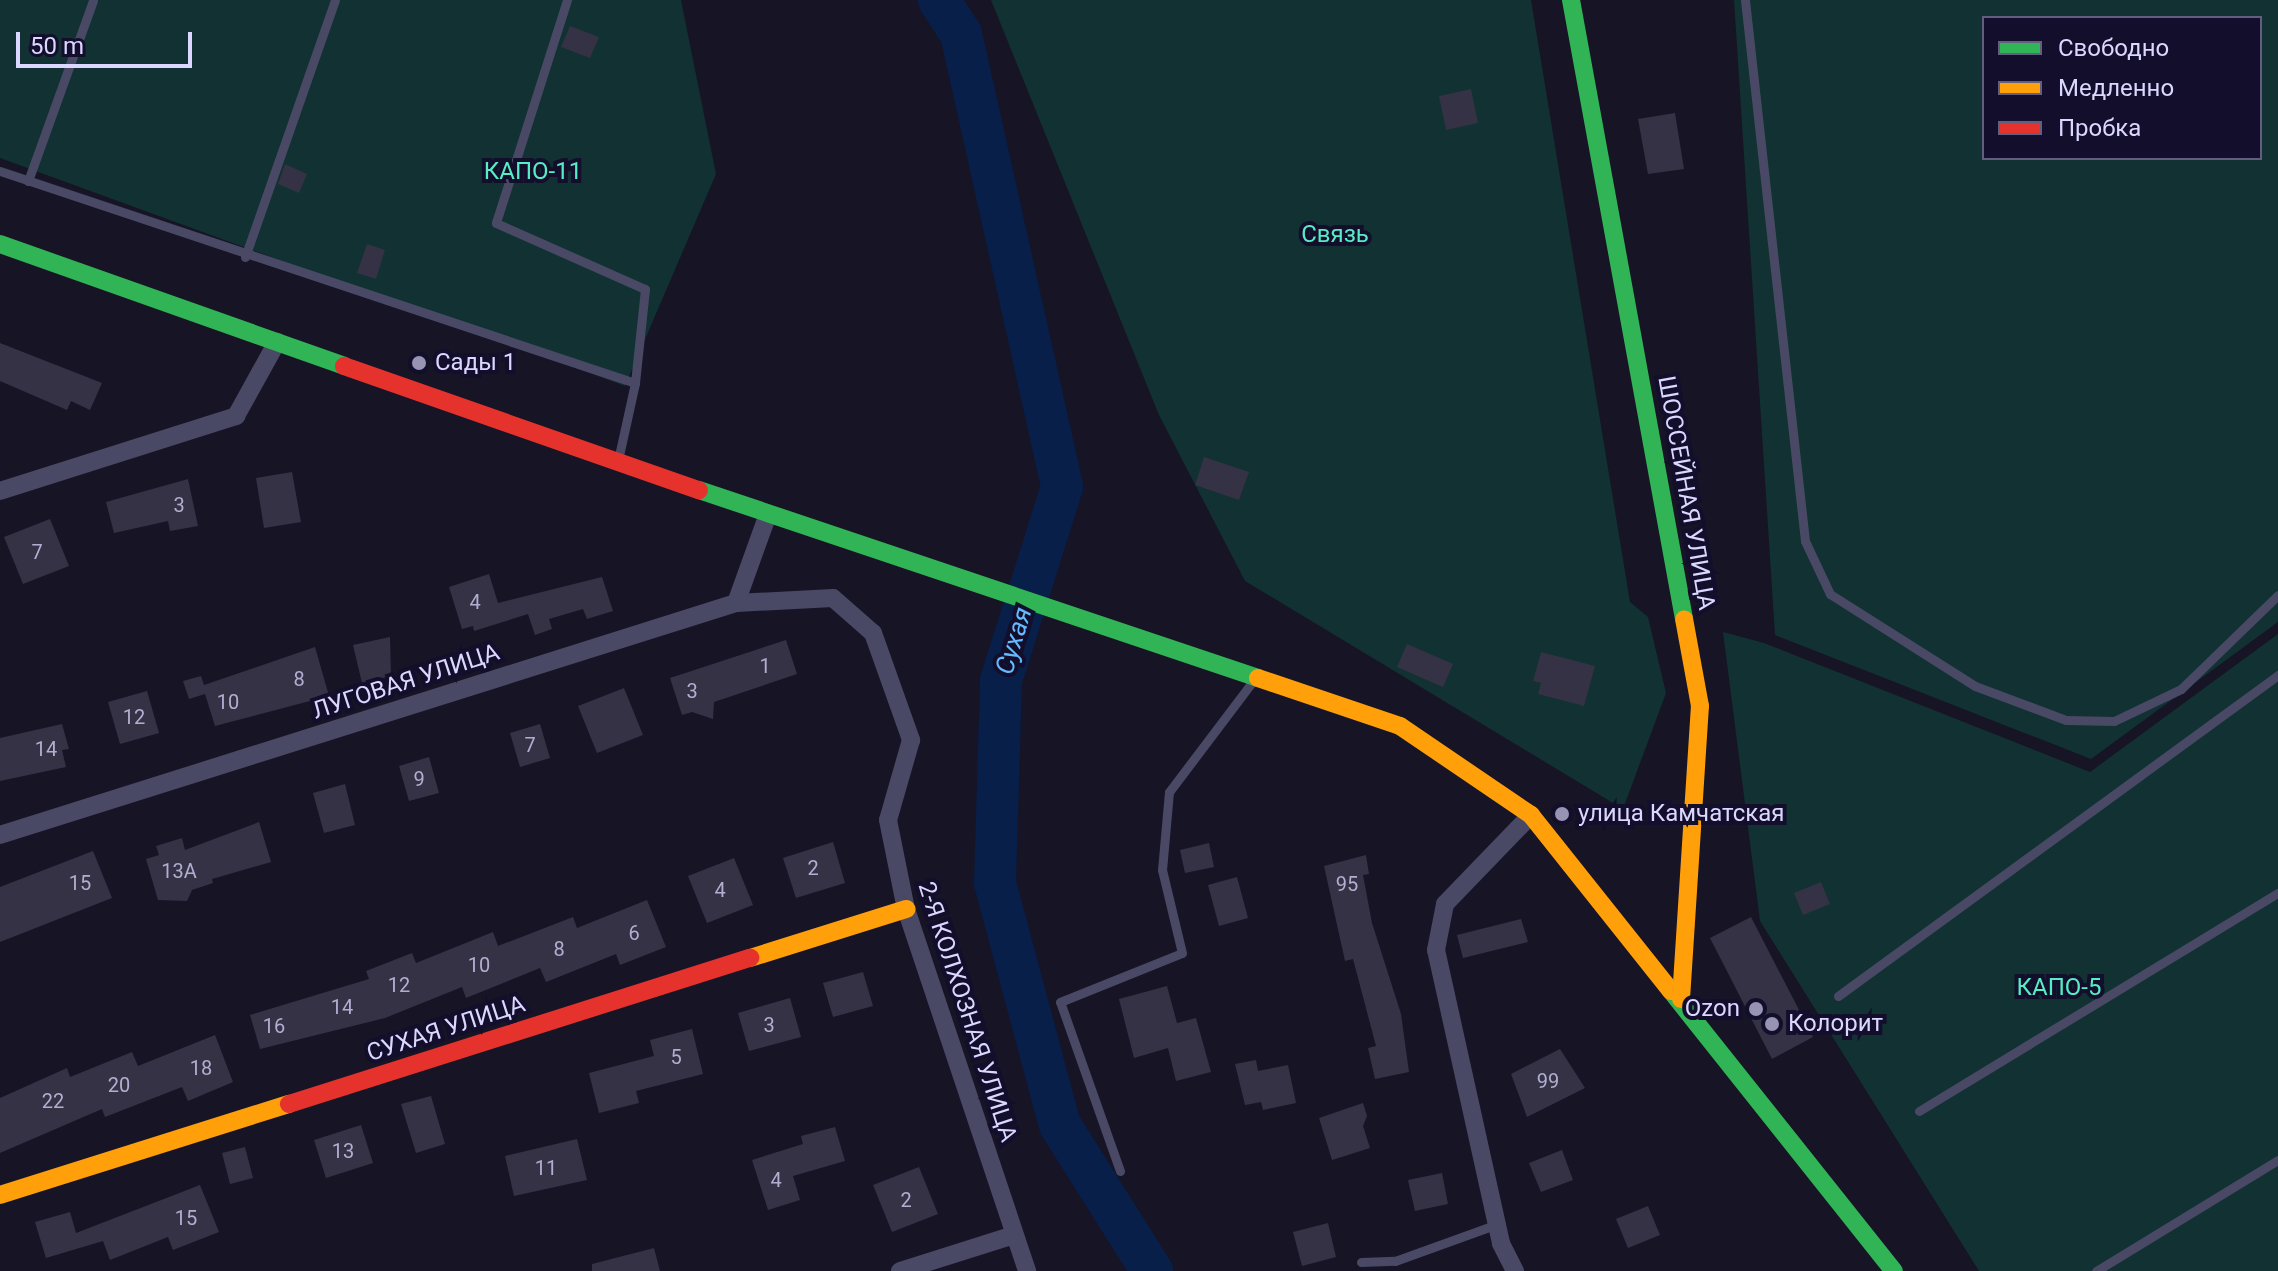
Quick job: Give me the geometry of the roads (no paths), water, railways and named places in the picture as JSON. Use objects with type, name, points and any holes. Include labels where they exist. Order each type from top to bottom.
[{"type":"main road","name":"ШОССЕЙНАЯ УЛИЦА","points":[[1571,0],[1700,706],[1681,999]]},
{"type":"main road","points":[[0,244],[617,463],[1005,589],[1400,726],[1531,815],[1681,999],[1894,1271]]},
{"type":"main road","name":"СУХАЯ УЛИЦА","points":[[0,1195],[906,909]]},
{"type":"street","points":[[0,491],[236,416],[277,342]]},
{"type":"street","points":[[736,603],[768,514]]},
{"type":"street","name":"2-Я КОЛХОЗНАЯ УЛИЦА","points":[[736,603],[833,598],[873,633],[911,740],[888,820],[906,909],[1027,1271]]},
{"type":"street","name":"ЛУГОВАЯ УЛИЦА","points":[[0,835],[736,603]]},
{"type":"street","points":[[1515,1271],[1497,1224],[1436,950],[1445,904],[1531,815]]},
{"type":"street","points":[[900,1271],[1014,1235]]},
{"type":"lane","points":[[28,181],[93,0]]},
{"type":"lane","points":[[245,257],[335,0]]},
{"type":"lane","points":[[567,0],[496,223],[645,289],[635,383],[617,463]]},
{"type":"lane","points":[[1745,0],[1805,541],[1830,594],[1975,686],[2066,720],[2114,721],[2181,689],[2278,595]]},
{"type":"lane","points":[[0,171],[245,257],[635,383]]},
{"type":"lane","points":[[1838,996],[2278,675]]},
{"type":"lane","points":[[1120,1171],[1060,1002],[1182,953],[1162,870],[1169,792],[1257,676]]},
{"type":"lane","points":[[1919,1111],[2278,893]]},
{"type":"lane","points":[[2096,1271],[2278,1160]]},
{"type":"lane","points":[[1361,1262],[1395,1261],[1497,1224]]},
{"type":"waterway","name":"Сухая","points":[[939,0],[961,34],[1062,487],[1001,681],[995,883],[1060,1125],[1152,1271]]},
{"type":"place","name":"Сады 1","points":[[419,363]]},
{"type":"place","name":"улица Камчатская","points":[[1562,814]]},
{"type":"place","name":"Ozon","points":[[1756,1009]]},
{"type":"place","name":"Колорит","points":[[1772,1024]]},
{"type":"park label","name":"КАПО-11","points":[[533,172]]},
{"type":"park label","name":"Связь","points":[[1335,235]]},
{"type":"park label","name":"КАПО-5","points":[[2059,988]]}]
